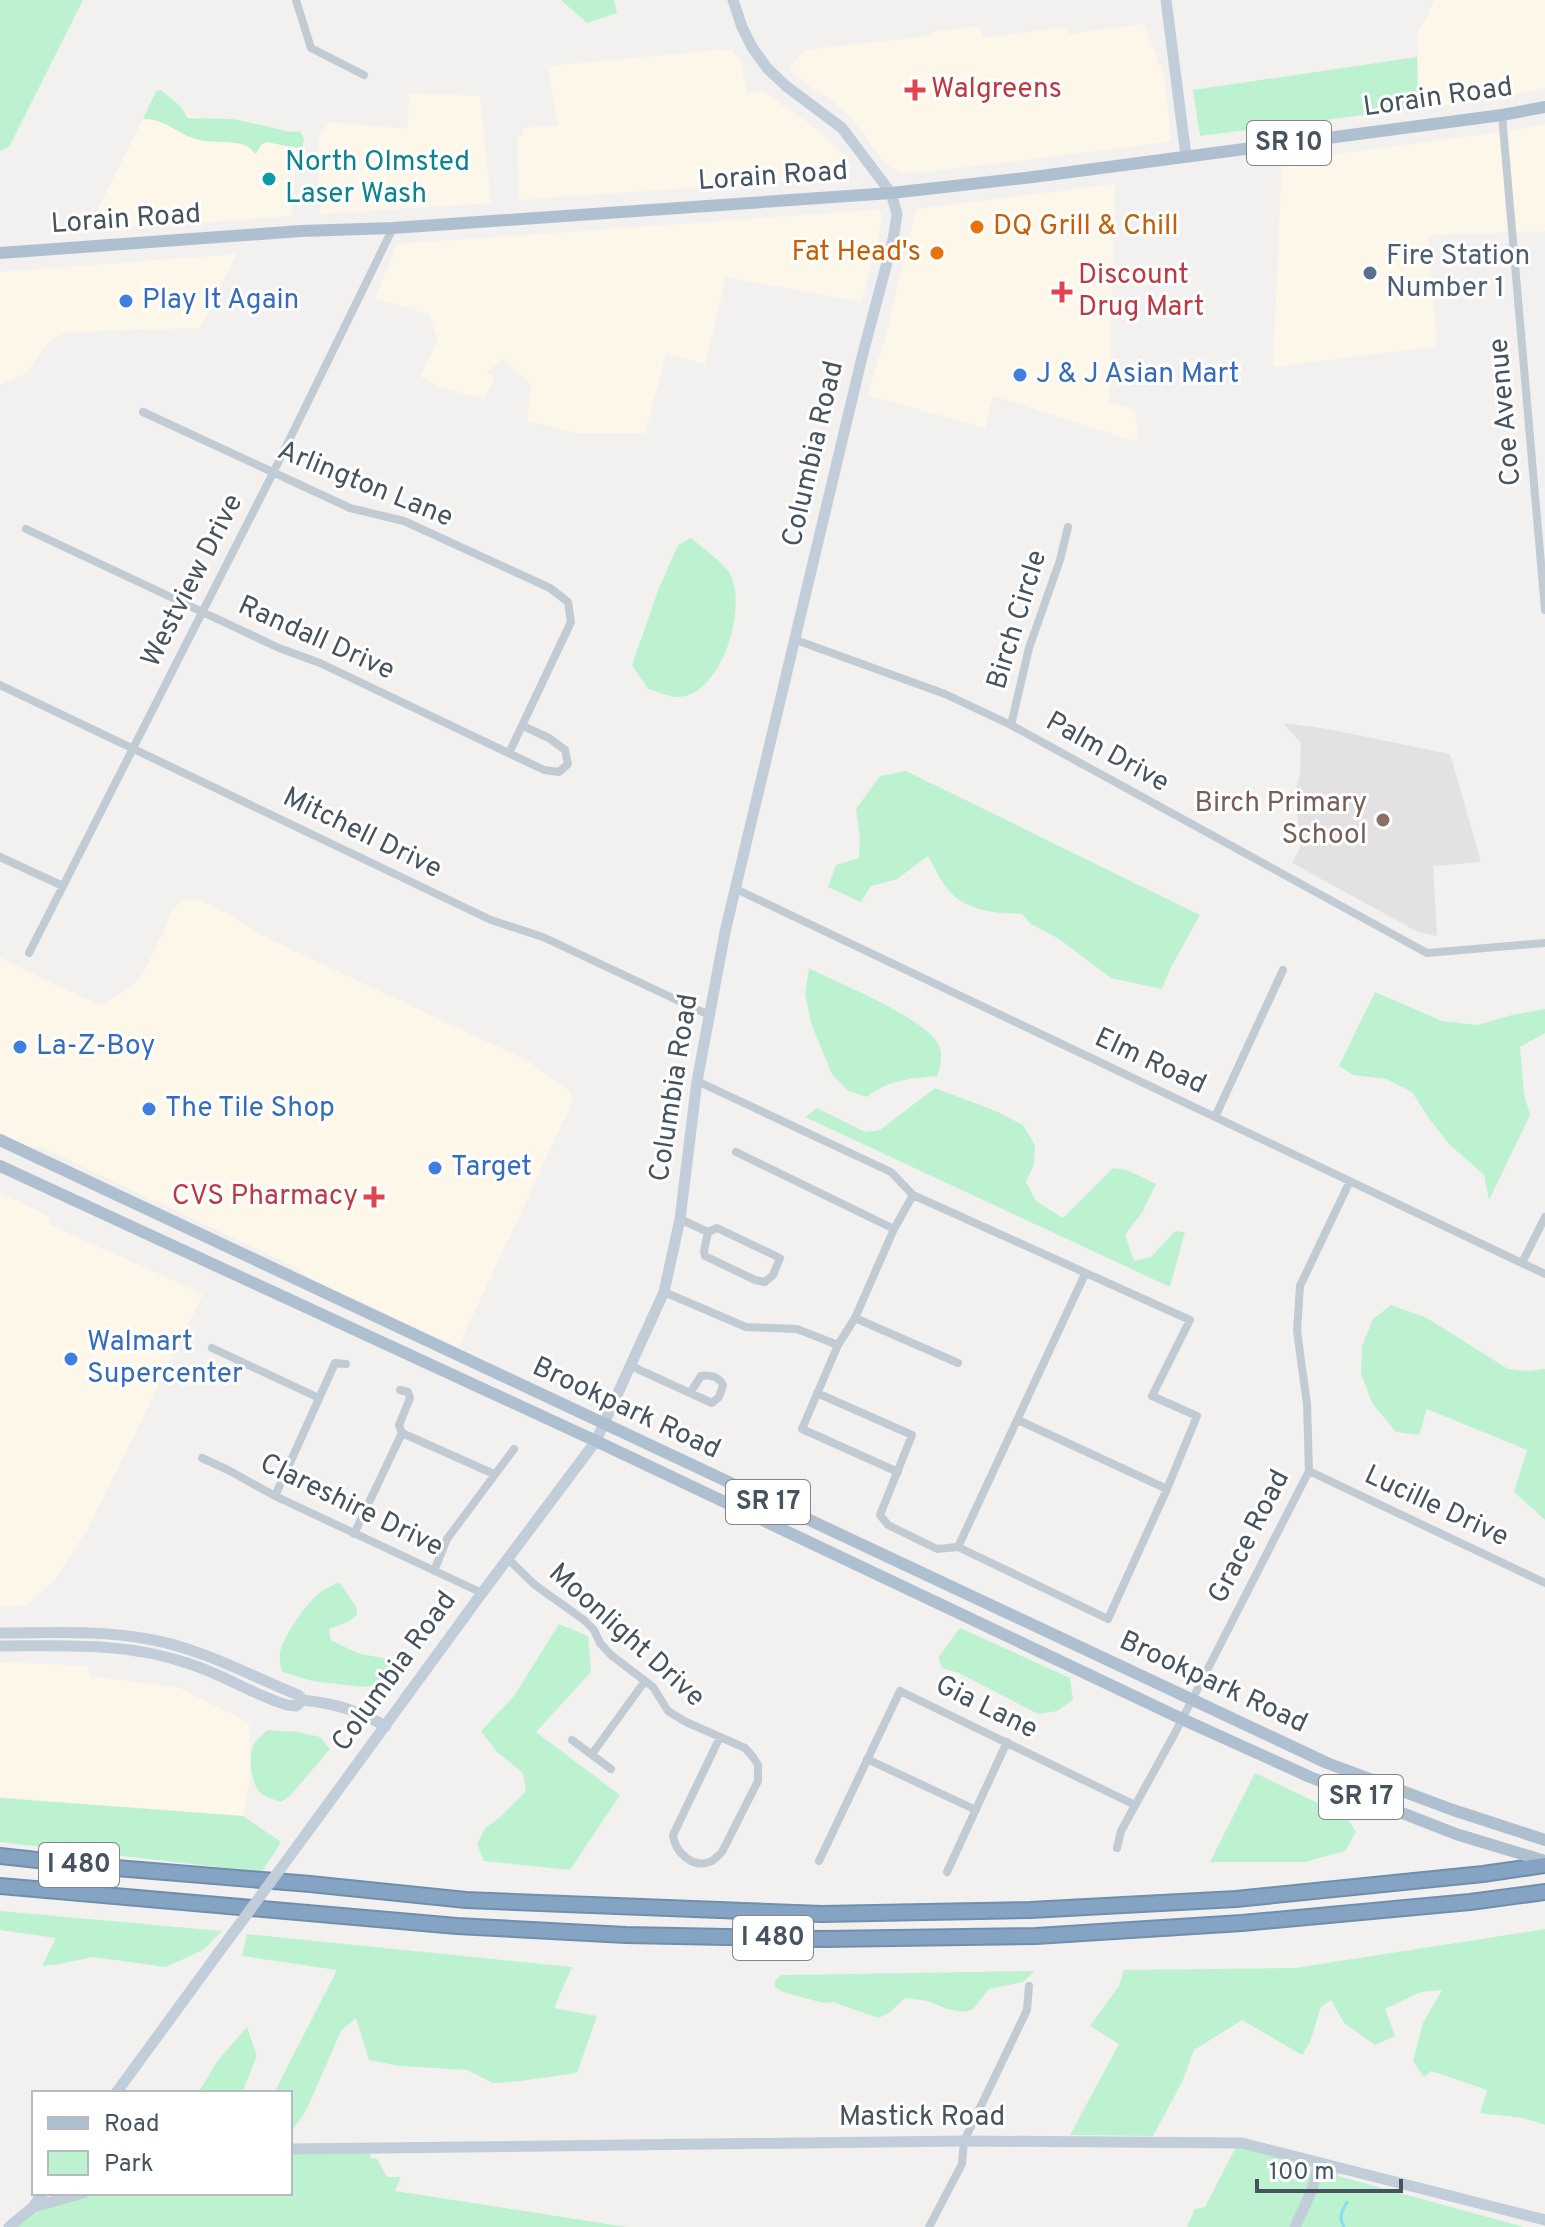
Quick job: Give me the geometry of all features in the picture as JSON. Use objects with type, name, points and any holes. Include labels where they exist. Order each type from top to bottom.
[{"type":"highway","name":"I 480","points":[[0,1856],[466,1900],[822,1914],[1030,1910],[1220,1900],[1483,1874],[1545,1863]]},
{"type":"highway","name":"I 480","points":[[0,1886],[457,1926],[626,1935],[823,1939],[1036,1936],[1242,1923],[1442,1905],[1545,1892]]},
{"type":"main road","name":"Lorain Road","points":[[0,253],[891,193],[1033,177],[1545,107]]},
{"type":"main road","name":"Brookpark Road","points":[[0,1140],[1327,1763],[1545,1840]]},
{"type":"main road","name":"Brookpark Road","points":[[0,1166],[596,1441],[1310,1777],[1456,1834],[1545,1863]]},
{"type":"street","points":[[296,0],[311,48],[364,75]]},
{"type":"street","points":[[733,0],[742,27],[767,68],[842,128],[891,193]]},
{"type":"street","points":[[1166,0],[1186,156]]},
{"type":"street","name":"Coe Avenue","points":[[1502,115],[1545,610]]},
{"type":"street","name":"Columbia Road","points":[[117,2091],[596,1441],[664,1292],[680,1219],[697,1081],[709,1015],[863,353],[893,240],[897,214],[891,193]]},
{"type":"street","name":"Westview Drive","points":[[29,953],[273,473],[393,228]]},
{"type":"street","name":"Arlington Lane","points":[[143,412],[350,508],[404,521],[550,588],[568,602],[571,622],[523,726]]},
{"type":"street","name":"Birch Circle","points":[[1011,725],[1029,648],[1060,560],[1068,527]]},
{"type":"street","name":"Randall Drive","points":[[26,529],[279,648],[320,663],[544,770],[559,772],[568,764],[565,750],[549,738],[523,726]]},
{"type":"street","name":"Palm Drive","points":[[796,640],[945,694],[1011,725],[1427,953],[1545,943]]},
{"type":"street","name":"Mitchell Drive","points":[[0,685],[491,920],[543,937],[709,1015]]},
{"type":"street","points":[[509,753],[523,726]]},
{"type":"street","points":[[0,857],[63,886]]},
{"type":"street","name":"Elm Road","points":[[736,889],[1545,1274]]},
{"type":"street","points":[[1215,1117],[1283,970]]},
{"type":"street","points":[[697,1081],[891,1172],[913,1195],[1190,1320],[1152,1396],[1197,1416],[1108,1619],[958,1547],[937,1549],[888,1525],[880,1515],[912,1435],[817,1393]]},
{"type":"street","points":[[736,1152],[894,1229]]},
{"type":"street","name":"Grace Road","points":[[1117,1848],[1121,1831],[1309,1471],[1307,1404],[1297,1331],[1300,1286],[1350,1181]]},
{"type":"street","points":[[898,1472],[802,1429],[838,1345],[855,1318],[894,1229],[913,1195]]},
{"type":"street","points":[[1522,1263],[1545,1217]]},
{"type":"street","points":[[680,1219],[708,1232],[717,1228],[780,1258],[773,1275],[765,1282],[755,1280],[705,1256],[708,1232]]},
{"type":"street","points":[[958,1547],[1085,1274]]},
{"type":"street","points":[[664,1292],[746,1327],[797,1329],[838,1345]]},
{"type":"street","points":[[855,1318],[958,1363]]},
{"type":"street","points":[[212,1348],[319,1398]]},
{"type":"street","points":[[275,1496],[335,1363],[346,1364]]},
{"type":"street","points":[[631,1366],[690,1393]]},
{"type":"street","points":[[400,1390],[408,1392],[410,1398],[399,1425],[402,1433],[494,1474]]},
{"type":"street","points":[[1018,1420],[1167,1489]]},
{"type":"street","points":[[354,1534],[402,1433]]},
{"type":"street","points":[[434,1571],[447,1539],[514,1449]]},
{"type":"street","name":"Clareshire Drive","points":[[202,1458],[275,1496],[482,1593]]},
{"type":"street","name":"Lucille Drive","points":[[1309,1471],[1545,1583]]},
{"type":"street","name":"Moonlight Drive","points":[[508,1559],[535,1585],[584,1620],[611,1655],[653,1687],[668,1711],[745,1748],[758,1765],[758,1781],[722,1852],[712,1861],[703,1863],[692,1861],[678,1851],[673,1835],[720,1737]]},
{"type":"street","points":[[0,1633],[120,1635],[149,1639],[211,1657],[298,1695],[303,1700],[335,1704],[386,1726]]},
{"type":"street","points":[[0,1646],[114,1646],[135,1649],[192,1664],[287,1705],[296,1706],[303,1700]]},
{"type":"street","points":[[592,1754],[645,1681]]},
{"type":"street","name":"Gia Lane","points":[[819,1861],[900,1691],[1135,1805]]},
{"type":"street","points":[[572,1740],[611,1769]]},
{"type":"street","points":[[947,1872],[1007,1742]]},
{"type":"street","points":[[867,1759],[976,1810]]},
{"type":"street","points":[[929,2227],[962,2164],[964,2141],[1027,2010],[1029,1986]]},
{"type":"street","name":"Mastick Road","points":[[292,2149],[964,2141],[1242,2143],[1545,2220]]},
{"type":"street","points":[[1295,2227],[1312,2190],[1319,2163]]},
{"type":"street","points":[[9,2227],[33,2207],[42,2195]]},
{"type":"street","points":[[33,2207],[76,2195]]},
{"type":"shaded area","points":[[1434,0],[1545,0],[1545,88],[1419,108],[1418,31]]},
{"type":"shaded area","points":[[1144,24],[1164,77],[1171,141],[1130,147],[917,173],[902,172],[883,161],[853,120],[834,102],[789,69],[804,50],[932,36],[932,32],[980,26],[982,38],[1066,27],[1068,34]]},
{"type":"shaded area","points":[[732,50],[740,61],[747,93],[764,91],[817,129],[850,166],[845,177],[519,200],[517,138],[523,135],[523,128],[558,125],[548,66]]},
{"type":"shaded area","points":[[409,93],[480,96],[491,203],[321,214],[319,137],[329,122],[408,129]]},
{"type":"shaded area","points":[[150,105],[265,136],[297,141],[292,216],[87,231]]},
{"type":"shaded area","points":[[1545,124],[1545,231],[1428,235],[1437,346],[1273,367],[1282,161]]},
{"type":"shaded area","points":[[1115,184],[1109,402],[1135,410],[1138,442],[993,396],[985,428],[867,395],[886,336],[916,209]]},
{"type":"shaded area","points":[[875,210],[883,217],[862,302],[726,277],[705,364],[666,354],[645,433],[574,433],[527,420],[531,385],[504,359],[486,373],[495,377],[484,399],[440,387],[420,376],[438,340],[429,314],[375,298],[398,244]]},
{"type":"shaded area","points":[[237,254],[200,328],[68,332],[52,339],[27,373],[0,385],[0,272]]},
{"type":"shaded area","name":"Birch Primary School","points":[[1283,723],[1450,754],[1481,862],[1433,866],[1437,936],[1418,932],[1292,863],[1300,848],[1295,791],[1300,774],[1301,743]]},
{"type":"shaded area","points":[[200,900],[263,936],[526,1060],[570,1091],[573,1099],[571,1105],[458,1347],[41,1147],[26,1146],[0,1133],[0,958],[96,1004],[107,1002],[138,981],[172,913],[180,902]]},
{"type":"shaded area","name":"Walmart Supercenter","points":[[0,1193],[51,1217],[48,1224],[203,1294],[91,1523],[56,1578],[27,1605],[0,1607]]},
{"type":"shaded area","points":[[0,1662],[87,1666],[91,1676],[180,1688],[249,1723],[250,1778],[243,1816],[0,1797]]},
{"type":"green space","points":[[0,0],[83,0],[9,147],[0,151]]},
{"type":"green space","points":[[561,0],[614,0],[617,13],[587,23]]},
{"type":"green space","points":[[1417,57],[1418,108],[1200,136],[1193,90]]},
{"type":"green space","points":[[161,90],[180,106],[188,118],[234,119],[291,132],[300,131],[304,139],[302,149],[266,142],[256,154],[241,144],[196,139],[162,123],[143,119],[156,91]]},
{"type":"green space","points":[[691,538],[728,571],[735,591],[736,609],[727,649],[718,667],[707,682],[693,693],[674,697],[648,689],[632,665],[678,545]]},
{"type":"green space","points":[[906,771],[1200,915],[1162,989],[1111,978],[1059,939],[1031,924],[1022,914],[994,912],[966,904],[947,889],[928,856],[897,879],[871,886],[861,902],[828,887],[836,865],[859,858],[856,809],[880,776]]},
{"type":"green space","points":[[809,968],[901,1013],[932,1036],[941,1054],[937,1076],[891,1083],[867,1097],[848,1091],[832,1074],[812,1026],[805,994]]},
{"type":"green space","points":[[1375,992],[1442,1021],[1477,1025],[1545,1009],[1545,1033],[1520,1047],[1524,1094],[1530,1115],[1489,1200],[1484,1175],[1449,1144],[1412,1092],[1386,1079],[1353,1075],[1339,1066]]},
{"type":"green space","points":[[935,1088],[1023,1125],[1035,1145],[1034,1164],[1026,1182],[1036,1201],[1063,1218],[1113,1168],[1127,1170],[1156,1184],[1143,1211],[1125,1235],[1134,1261],[1151,1257],[1175,1231],[1185,1232],[1170,1287],[805,1117],[817,1108],[865,1132],[880,1130]]},
{"type":"green space","points":[[1391,1305],[1427,1318],[1508,1369],[1545,1369],[1545,1520],[1514,1492],[1527,1450],[1427,1409],[1419,1435],[1396,1432],[1372,1403],[1361,1374],[1362,1346],[1373,1319]]},
{"type":"green space","points":[[339,1582],[357,1608],[357,1615],[329,1629],[331,1640],[357,1653],[387,1659],[399,1668],[397,1676],[363,1687],[312,1681],[282,1672],[281,1648],[293,1625],[316,1596]]},
{"type":"green space","points":[[559,1624],[588,1636],[591,1672],[536,1732],[620,1795],[570,1870],[484,1861],[477,1844],[485,1828],[526,1791],[523,1773],[497,1752],[481,1731],[514,1696]]},
{"type":"green space","points":[[960,1628],[1070,1678],[1073,1700],[1057,1711],[1038,1714],[959,1673],[942,1668],[938,1658]]},
{"type":"green space","points":[[268,1730],[320,1737],[330,1749],[290,1796],[281,1802],[260,1792],[252,1774],[252,1749]]},
{"type":"green space","points":[[1255,1773],[1347,1817],[1356,1832],[1345,1851],[1305,1862],[1210,1862]]},
{"type":"green space","points":[[0,1798],[243,1816],[281,1842],[262,1872],[0,1842]]},
{"type":"green space","points":[[0,1911],[222,1931],[203,1950],[166,1967],[93,1957],[42,1966],[56,1938],[0,1930]]},
{"type":"green space","points":[[1545,1929],[1545,2125],[1523,2118],[1480,2113],[1487,2090],[1431,2071],[1424,2077],[1413,2061],[1423,2023],[1442,1990],[1421,1992],[1385,2009],[1395,2036],[1375,2045],[1344,2023],[1331,2000],[1321,2007],[1310,2042],[1302,2055],[1242,2020],[1194,2050],[1183,2080],[1153,2136],[1070,2135],[1119,2044],[1090,2026],[1119,1986],[1124,1970],[1295,1968]]},
{"type":"green space","points":[[247,1934],[572,1967],[554,2008],[597,2016],[577,2073],[493,2083],[467,2070],[400,2066],[369,2060],[356,2018],[341,2031],[306,2111],[292,2130],[292,2091],[275,2091],[337,1970],[242,1956]]},
{"type":"green space","points":[[1035,1971],[1023,1982],[989,1989],[973,2009],[965,2012],[905,1998],[889,2013],[878,2018],[833,2002],[823,2003],[783,1992],[775,1987],[775,1981],[781,1975]]},
{"type":"green space","points":[[247,2027],[257,2056],[243,2091],[199,2091],[218,2060]]},
{"type":"green space","points":[[1237,2145],[1339,2171],[1338,2176],[1524,2227],[1187,2227],[1195,2209],[1205,2207]]},
{"type":"green space","points":[[292,2152],[371,2152],[370,2158],[377,2159],[387,2177],[401,2177],[395,2191],[627,2227],[8,2227],[28,2211],[88,2195],[292,2195]]},
{"type":"waterway","points":[[1344,2227],[1341,2218],[1347,2202]]},
{"type":"place","name":"Walgreens","points":[[915,90]]},
{"type":"place","name":"North Olmsted Laser Wash","points":[[269,179]]},
{"type":"place","name":"DQ Grill & Chill","points":[[977,227]]},
{"type":"place","name":"Fat Head's","points":[[937,253]]},
{"type":"place","name":"Fire Station Number 1","points":[[1370,273]]},
{"type":"place","name":"Discount Drug Mart","points":[[1062,292]]},
{"type":"place","name":"Play It Again","points":[[126,301]]},
{"type":"place","name":"J & J Asian Mart","points":[[1020,375]]},
{"type":"place","name":"Birch Primary School","points":[[1383,820]]},
{"type":"place","name":"La-Z-Boy","points":[[20,1047]]},
{"type":"place","name":"The Tile Shop","points":[[149,1109]]},
{"type":"place","name":"Target","points":[[435,1168]]},
{"type":"place","name":"CVS Pharmacy","points":[[374,1197]]},
{"type":"place","name":"Walmart Supercenter","points":[[71,1359]]}]
